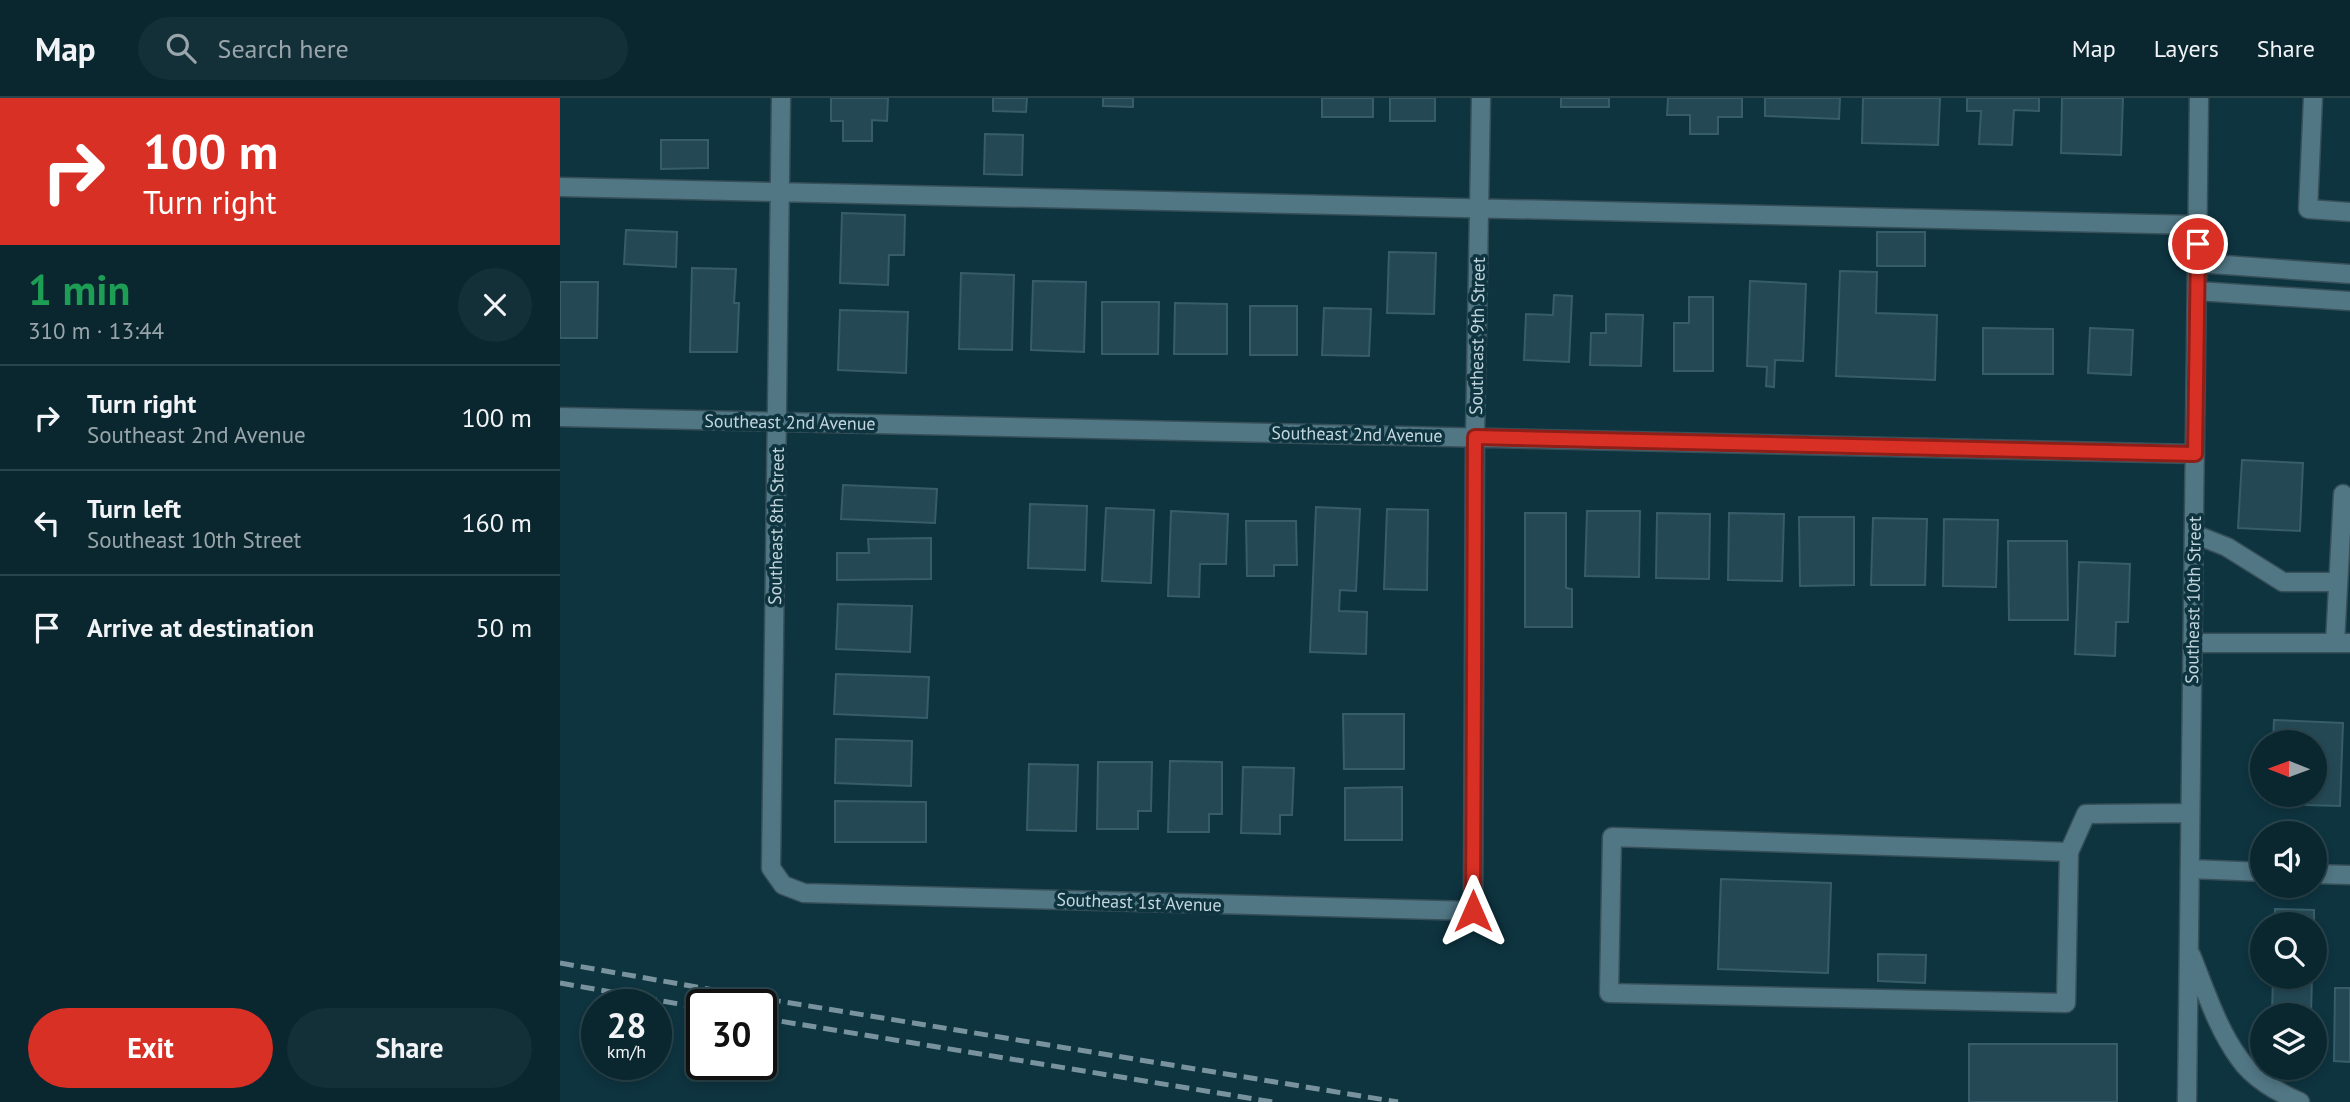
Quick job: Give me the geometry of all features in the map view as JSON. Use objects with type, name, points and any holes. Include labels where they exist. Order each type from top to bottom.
[{"type":"street","name":"Southeast 8th Street","points":[[781,98],[771,868],[783,885],[804,893]]},
{"type":"street","name":"Southeast 9th Street","points":[[1473,911],[1475,437],[1481,98]]},
{"type":"street","name":"Southeast 10th Street","points":[[2187,1102],[2199,98]]},
{"type":"street","points":[[2313,98],[2308,209],[2350,212]]},
{"type":"street","points":[[560,187],[2198,225]]},
{"type":"street","points":[[2197,264],[2350,274]]},
{"type":"street","points":[[2197,291],[2350,301]]},
{"type":"street","name":"Southeast 2nd Avenue","points":[[560,417],[2195,454]]},
{"type":"street","points":[[2193,642],[2342,643],[2338,582],[2343,494]]},
{"type":"street","points":[[2194,534],[2227,547],[2283,582],[2338,582]]},
{"type":"street","points":[[2068,852],[1612,837],[1609,993],[2066,1003],[2068,852],[2086,814],[2190,813]]},
{"type":"street","points":[[2190,869],[2250,871]]},
{"type":"street","points":[[2327,874],[2350,875]]},
{"type":"street","name":"Southeast 1st Avenue","points":[[804,893],[1473,911]]},
{"type":"street","points":[[2188,948],[2221,1026],[2240,1060],[2272,1089],[2300,1102]]},
{"type":"building","points":[[831,98],[888,98],[887,121],[872,120],[872,141],[843,141],[843,121],[831,121]]},
{"type":"building","points":[[993,98],[1027,98],[1026,112],[993,111]]},
{"type":"building","points":[[1103,98],[1133,98],[1133,107],[1103,106]]},
{"type":"building","points":[[1322,98],[1373,98],[1373,117],[1322,117]]},
{"type":"building","points":[[1390,98],[1435,98],[1435,121],[1390,121]]},
{"type":"building","points":[[1561,98],[1609,98],[1609,107],[1561,107]]},
{"type":"building","points":[[1668,98],[1742,98],[1742,117],[1718,117],[1718,134],[1690,134],[1690,115],[1667,115]]},
{"type":"building","points":[[1765,98],[1840,98],[1839,119],[1765,116]]},
{"type":"building","points":[[1863,98],[1940,98],[1938,145],[1862,143]]},
{"type":"building","points":[[1967,98],[2039,98],[2039,111],[2014,110],[2012,145],[1979,144],[1981,111],[1967,111]]},
{"type":"building","points":[[2062,98],[2123,98],[2121,155],[2061,153]]},
{"type":"building","points":[[985,134],[1023,135],[1022,175],[984,174]]},
{"type":"building","points":[[661,140],[708,140],[708,168],[661,169]]},
{"type":"building","points":[[842,213],[905,215],[904,255],[889,255],[888,285],[840,283]]},
{"type":"building","points":[[626,230],[677,232],[676,267],[624,264]]},
{"type":"building","points":[[1877,232],[1925,232],[1925,266],[1877,266]]},
{"type":"building","points":[[1389,252],[1436,253],[1434,314],[1387,313]]},
{"type":"building","points":[[692,268],[736,269],[734,303],[739,303],[737,352],[690,352]]},
{"type":"building","points":[[1840,271],[1877,272],[1876,313],[1937,315],[1935,380],[1836,376]]},
{"type":"building","points":[[961,273],[1014,275],[1012,350],[959,349]]},
{"type":"building","points":[[1033,281],[1086,282],[1084,352],[1031,350]]},
{"type":"building","points":[[1750,281],[1806,284],[1803,361],[1775,360],[1774,387],[1766,386],[1767,367],[1747,366]]},
{"type":"building","points":[[560,282],[598,282],[597,338],[560,338]]},
{"type":"building","points":[[1554,295],[1572,296],[1569,362],[1524,360],[1526,314],[1553,315]]},
{"type":"building","points":[[1689,297],[1713,297],[1713,371],[1674,371],[1674,323],[1689,323]]},
{"type":"building","points":[[1102,302],[1159,302],[1158,354],[1102,354]]},
{"type":"building","points":[[1175,303],[1227,304],[1227,354],[1174,354]]},
{"type":"building","points":[[1250,306],[1297,306],[1297,355],[1250,355]]},
{"type":"building","points":[[1324,308],[1371,309],[1369,356],[1322,355]]},
{"type":"building","points":[[840,310],[908,312],[906,373],[838,370]]},
{"type":"building","points":[[1606,314],[1643,315],[1641,366],[1590,365],[1591,333],[1606,333]]},
{"type":"building","points":[[1983,328],[2053,329],[2053,374],[1983,374]]},
{"type":"building","points":[[2090,328],[2133,330],[2131,375],[2088,373]]},
{"type":"building","points":[[2242,460],[2303,463],[2300,531],[2238,528]]},
{"type":"building","points":[[843,485],[937,489],[935,523],[841,519]]},
{"type":"building","points":[[1030,504],[1087,506],[1085,570],[1028,568]]},
{"type":"building","points":[[1316,507],[1360,509],[1356,591],[1340,590],[1339,611],[1367,612],[1366,654],[1310,652]]},
{"type":"building","points":[[1106,508],[1154,510],[1151,583],[1102,581]]},
{"type":"building","points":[[1387,509],[1428,510],[1427,590],[1384,589]]},
{"type":"building","points":[[1171,511],[1228,514],[1226,564],[1200,564],[1199,597],[1168,596]]},
{"type":"building","points":[[1587,511],[1640,511],[1639,577],[1585,576]]},
{"type":"building","points":[[1525,513],[1566,513],[1566,588],[1572,589],[1572,627],[1525,627]]},
{"type":"building","points":[[1657,513],[1710,514],[1709,579],[1656,578]]},
{"type":"building","points":[[1729,513],[1784,514],[1782,581],[1728,580]]},
{"type":"building","points":[[1799,517],[1854,517],[1854,585],[1800,586]]},
{"type":"building","points":[[1873,518],[1927,519],[1925,585],[1871,585]]},
{"type":"building","points":[[1944,519],[1998,520],[1996,587],[1943,586]]},
{"type":"building","points":[[1246,521],[1296,521],[1297,565],[1274,565],[1274,576],[1247,576]]},
{"type":"building","points":[[931,538],[931,579],[837,580],[837,553],[869,553],[868,539]]},
{"type":"building","points":[[2008,541],[2067,541],[2068,620],[2009,620]]},
{"type":"building","points":[[2079,562],[2130,564],[2128,622],[2116,622],[2115,656],[2075,654]]},
{"type":"building","points":[[838,604],[912,606],[910,652],[836,649]]},
{"type":"building","points":[[836,674],[929,677],[927,718],[834,714]]},
{"type":"building","points":[[1343,714],[1404,714],[1404,769],[1344,769]]},
{"type":"building","points":[[2274,720],[2343,723],[2340,806],[2328,806],[2328,730],[2274,730]]},
{"type":"building","points":[[836,739],[912,741],[911,786],[835,783]]},
{"type":"building","points":[[1170,761],[1222,762],[1222,814],[1209,814],[1209,832],[1168,832]]},
{"type":"building","points":[[1098,762],[1152,762],[1151,811],[1138,811],[1138,829],[1097,829]]},
{"type":"building","points":[[1029,764],[1078,765],[1076,831],[1027,830]]},
{"type":"building","points":[[1243,767],[1294,768],[1292,815],[1280,815],[1280,834],[1241,833]]},
{"type":"building","points":[[1402,787],[1402,840],[1345,840],[1345,788]]},
{"type":"building","points":[[835,801],[926,802],[926,842],[835,842]]},
{"type":"building","points":[[1721,879],[1831,883],[1828,973],[1718,969]]},
{"type":"building","points":[[2275,909],[2314,910],[2314,912],[2275,912]]},
{"type":"building","points":[[1878,954],[1926,955],[1925,983],[1878,981]]},
{"type":"building","points":[[2335,988],[2350,988],[2350,1062],[2334,1061]]},
{"type":"building","points":[[2273,989],[2312,989],[2311,1003],[2272,1003]]},
{"type":"building","points":[[1969,1044],[2117,1044],[2117,1102],[1969,1102]]},
{"type":"railway","points":[[560,963],[1398,1102]]},
{"type":"railway","points":[[560,983],[686,1005]]},
{"type":"railway","points":[[777,1021],[1273,1102]]},
{"type":"route","points":[[1473,911],[1475,437],[2195,454],[2198,244]]}]
